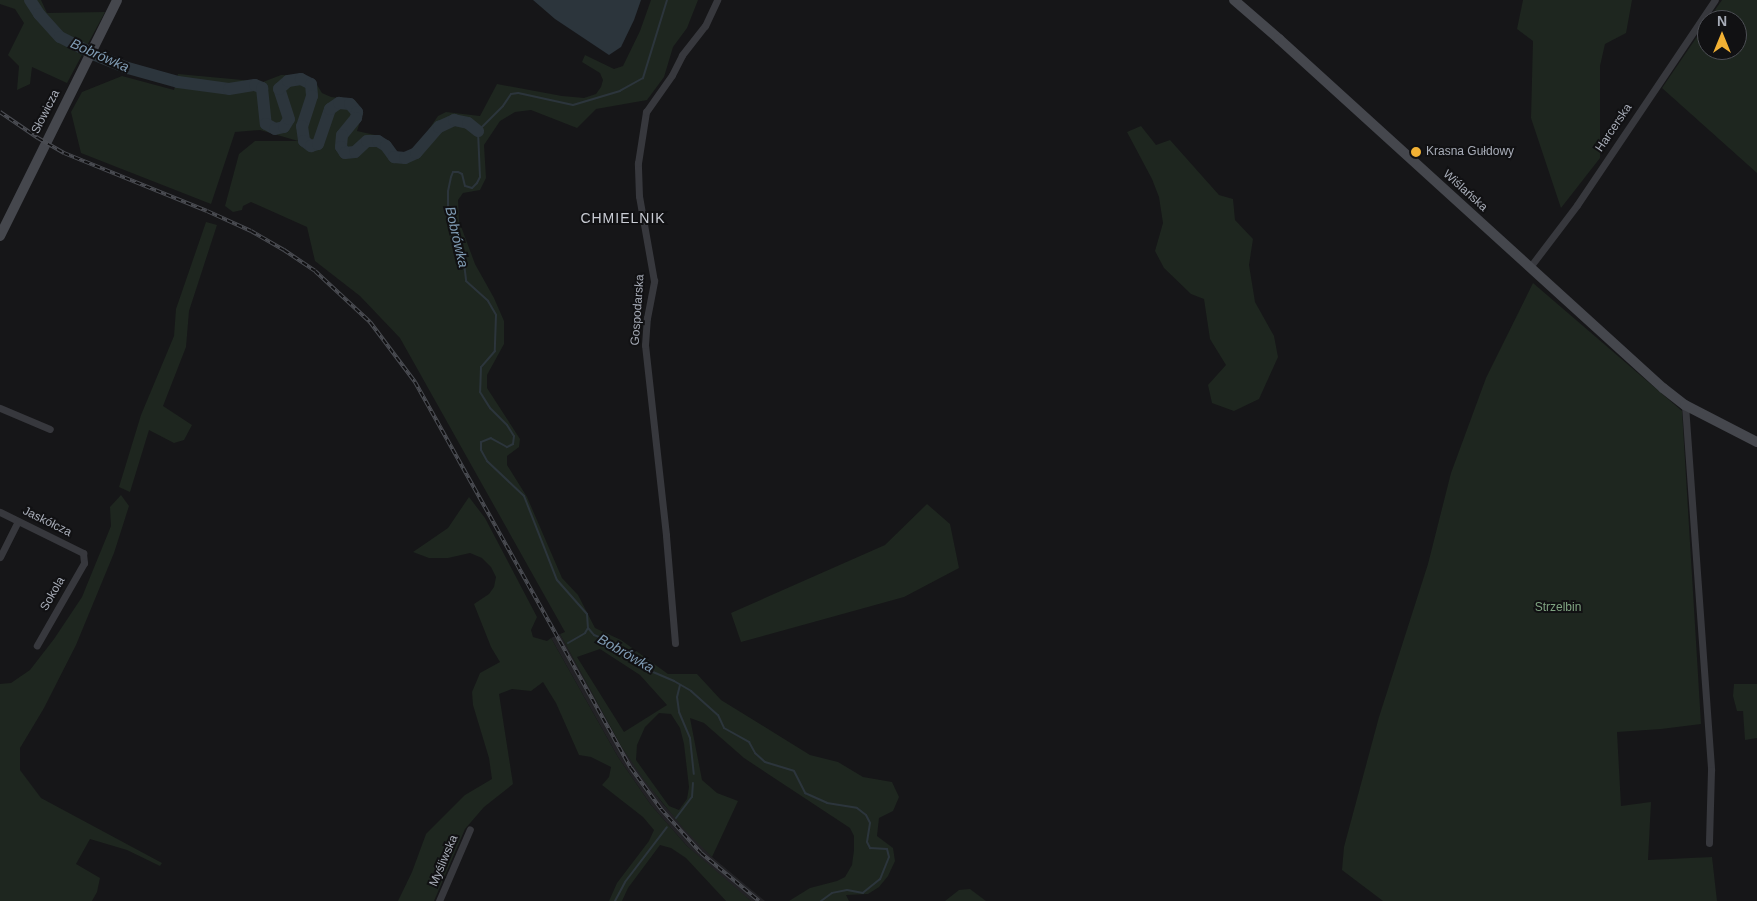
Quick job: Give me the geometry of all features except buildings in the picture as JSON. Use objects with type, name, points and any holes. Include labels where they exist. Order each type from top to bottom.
[{"type":"street","name":"Słowicza","points":[[0,236],[117,0]]},
{"type":"street","name":"Gospodarska","points":[[675,643],[646,345],[647,318],[654,280],[638,196],[638,163],[646,112],[672,75],[682,55],[705,26],[717,0]]},
{"type":"street","name":"Wiślańska","points":[[1234,0],[1682,403],[1757,442]]},
{"type":"street","name":"Harcerska","points":[[1530,268],[1577,206],[1715,0]]},
{"type":"street","points":[[1682,403],[1710,770],[1709,843]]},
{"type":"street","points":[[0,408],[50,429]]},
{"type":"street","name":"Jaskółcza","points":[[0,512],[83,553]]},
{"type":"street","points":[[0,557],[18,521]]},
{"type":"street","name":"Sokola","points":[[37,645],[84,563],[83,553]]},
{"type":"street","name":"Myśliwska","points":[[439,901],[470,829]]},
{"type":"shaded area","points":[[533,0],[641,0],[621,47],[609,55],[555,19]]},
{"type":"shaded area","points":[[560,634],[621,746],[663,804],[712,857],[765,901],[751,901],[728,884],[687,846],[651,805],[618,757],[551,638]]},
{"type":"green space","points":[[0,0],[41,0],[47,13],[105,12],[67,83],[32,67],[30,84],[17,90],[19,66],[8,55],[24,23],[15,9],[0,4]]},
{"type":"green space","points":[[651,0],[698,0],[687,28],[673,47],[664,77],[647,100],[596,109],[577,128],[531,110],[515,112],[500,121],[484,145],[486,178],[480,190],[463,193],[458,200],[459,221],[475,264],[494,298],[504,321],[504,344],[487,375],[487,388],[520,439],[519,447],[507,456],[507,465],[527,497],[562,578],[578,595],[595,628],[621,640],[668,674],[697,674],[721,700],[810,755],[838,762],[863,777],[892,782],[899,797],[893,811],[879,818],[877,836],[893,848],[895,861],[888,876],[879,887],[868,894],[846,895],[849,901],[789,901],[810,888],[845,877],[852,865],[854,850],[854,836],[850,828],[744,758],[704,723],[690,718],[702,780],[717,793],[738,801],[712,857],[684,829],[644,780],[621,746],[560,634],[565,632],[400,338],[360,296],[315,261],[307,227],[251,202],[243,206],[242,210],[233,212],[225,206],[239,154],[255,141],[298,141],[260,130],[235,132],[211,204],[81,153],[71,112],[82,92],[122,76],[174,90],[178,74],[263,82],[281,75],[305,75],[314,80],[322,93],[331,97],[355,100],[360,107],[362,115],[357,131],[384,139],[395,153],[405,154],[414,151],[438,116],[446,112],[480,116],[497,84],[562,96],[584,98],[596,94],[603,80],[600,73],[582,62],[585,55],[614,69],[623,66],[640,31]],"holes":[[[600,649],[640,675],[667,705],[624,732],[577,657]],[[659,713],[671,714],[680,728],[684,744],[689,787],[687,799],[679,810],[669,806],[636,760],[637,745],[645,727]]]},
{"type":"green space","points":[[1523,0],[1632,0],[1626,33],[1605,44],[1600,66],[1600,158],[1561,208],[1531,118],[1533,41],[1517,29]]},
{"type":"green space","points":[[1722,0],[1757,0],[1757,173],[1662,88],[1697,37],[1697,60],[1747,60],[1747,10],[1715,10]]},
{"type":"green space","points":[[1141,126],[1156,145],[1170,140],[1219,195],[1233,199],[1235,220],[1253,239],[1249,265],[1255,302],[1274,336],[1278,357],[1259,399],[1234,411],[1212,403],[1208,385],[1226,365],[1210,339],[1204,299],[1191,294],[1164,268],[1155,251],[1163,223],[1159,197],[1152,179],[1127,132]]},
{"type":"green space","points":[[206,222],[217,225],[189,311],[186,347],[163,406],[192,425],[184,440],[174,443],[149,430],[130,492],[119,487],[141,415],[174,336],[176,309]]},
{"type":"green space","name":"Strzelbin","points":[[1533,283],[1682,411],[1701,724],[1617,732],[1621,806],[1651,802],[1648,860],[1712,857],[1717,901],[1383,901],[1342,870],[1344,847],[1379,717],[1428,564],[1451,473],[1486,378]]},
{"type":"green space","points":[[121,495],[129,506],[114,553],[76,645],[44,708],[20,748],[20,770],[41,798],[162,863],[160,866],[127,850],[90,839],[76,864],[100,878],[97,892],[92,901],[0,901],[0,684],[11,683],[30,670],[54,639],[82,597],[111,526],[110,507]]},
{"type":"green space","points":[[469,497],[485,518],[537,617],[531,630],[533,637],[547,641],[551,638],[618,757],[651,805],[687,846],[751,901],[726,901],[686,858],[671,848],[660,845],[628,888],[622,901],[609,901],[617,883],[649,841],[654,830],[643,817],[602,785],[609,777],[611,767],[591,757],[579,755],[556,703],[543,682],[531,691],[512,689],[499,694],[513,784],[484,807],[465,829],[434,901],[398,901],[412,872],[426,834],[465,795],[492,779],[489,758],[473,705],[472,692],[480,673],[500,662],[491,647],[474,604],[489,594],[494,587],[496,577],[491,567],[482,558],[470,553],[448,558],[429,558],[413,552],[448,528]]},
{"type":"green space","points":[[927,504],[950,524],[959,568],[904,597],[741,642],[731,613],[885,545]]},
{"type":"green space","points":[[1734,684],[1757,684],[1757,738],[1745,740],[1743,711],[1737,711],[1733,696]]},
{"type":"green space","points":[[970,889],[986,901],[945,901],[959,890]]},
{"type":"waterway","name":"Bobrówka","points":[[30,0],[39,14],[60,37],[95,55],[128,68],[178,82],[229,89],[255,85],[262,88],[266,124],[275,129],[284,127],[289,119],[279,89],[288,81],[301,79],[311,84],[312,96],[302,126],[304,141],[311,146],[318,144],[330,109],[339,103],[350,104],[357,112],[356,118],[342,135],[341,147],[345,153],[355,152],[367,141],[378,141],[386,146],[394,157],[405,158],[416,153],[439,127],[454,120],[468,123],[478,131]]},
{"type":"waterway","name":"Bobrówka","points":[[667,0],[643,78],[620,91],[573,105],[518,93],[511,94],[503,106],[478,131],[480,177],[477,183],[472,188],[465,186],[462,174],[453,172],[448,191],[448,210],[453,230],[462,247],[466,281],[488,301],[496,315],[495,351],[481,367],[480,392],[490,408],[507,425],[514,436],[513,444],[507,447],[491,438],[481,442],[481,450],[487,461],[524,496],[557,580],[587,614],[588,628],[594,635],[604,639],[653,672],[691,691],[718,715],[724,728],[749,742],[755,753],[765,762],[794,771],[805,793],[827,803],[857,808],[866,815],[870,823],[867,842],[870,848],[887,849],[889,857],[880,879],[863,893],[847,890],[832,893],[821,901]]},
{"type":"waterway","points":[[568,643],[585,633],[588,628]]},
{"type":"waterway","points":[[680,685],[677,697],[679,712],[690,738],[694,774]]},
{"type":"waterway","points":[[676,818],[692,797],[693,783]]},
{"type":"waterway","points":[[615,901],[625,882],[667,827]]},
{"type":"railway","points":[[0,112],[64,153],[207,211],[251,231],[315,271],[370,322],[415,382],[631,768],[661,809],[701,853],[759,901]]},
{"type":"place","name":"Krasna Gułdowy","points":[[1416,152]]},
{"type":"district","name":"CHMIELNIK","points":[[623,218]]}]
